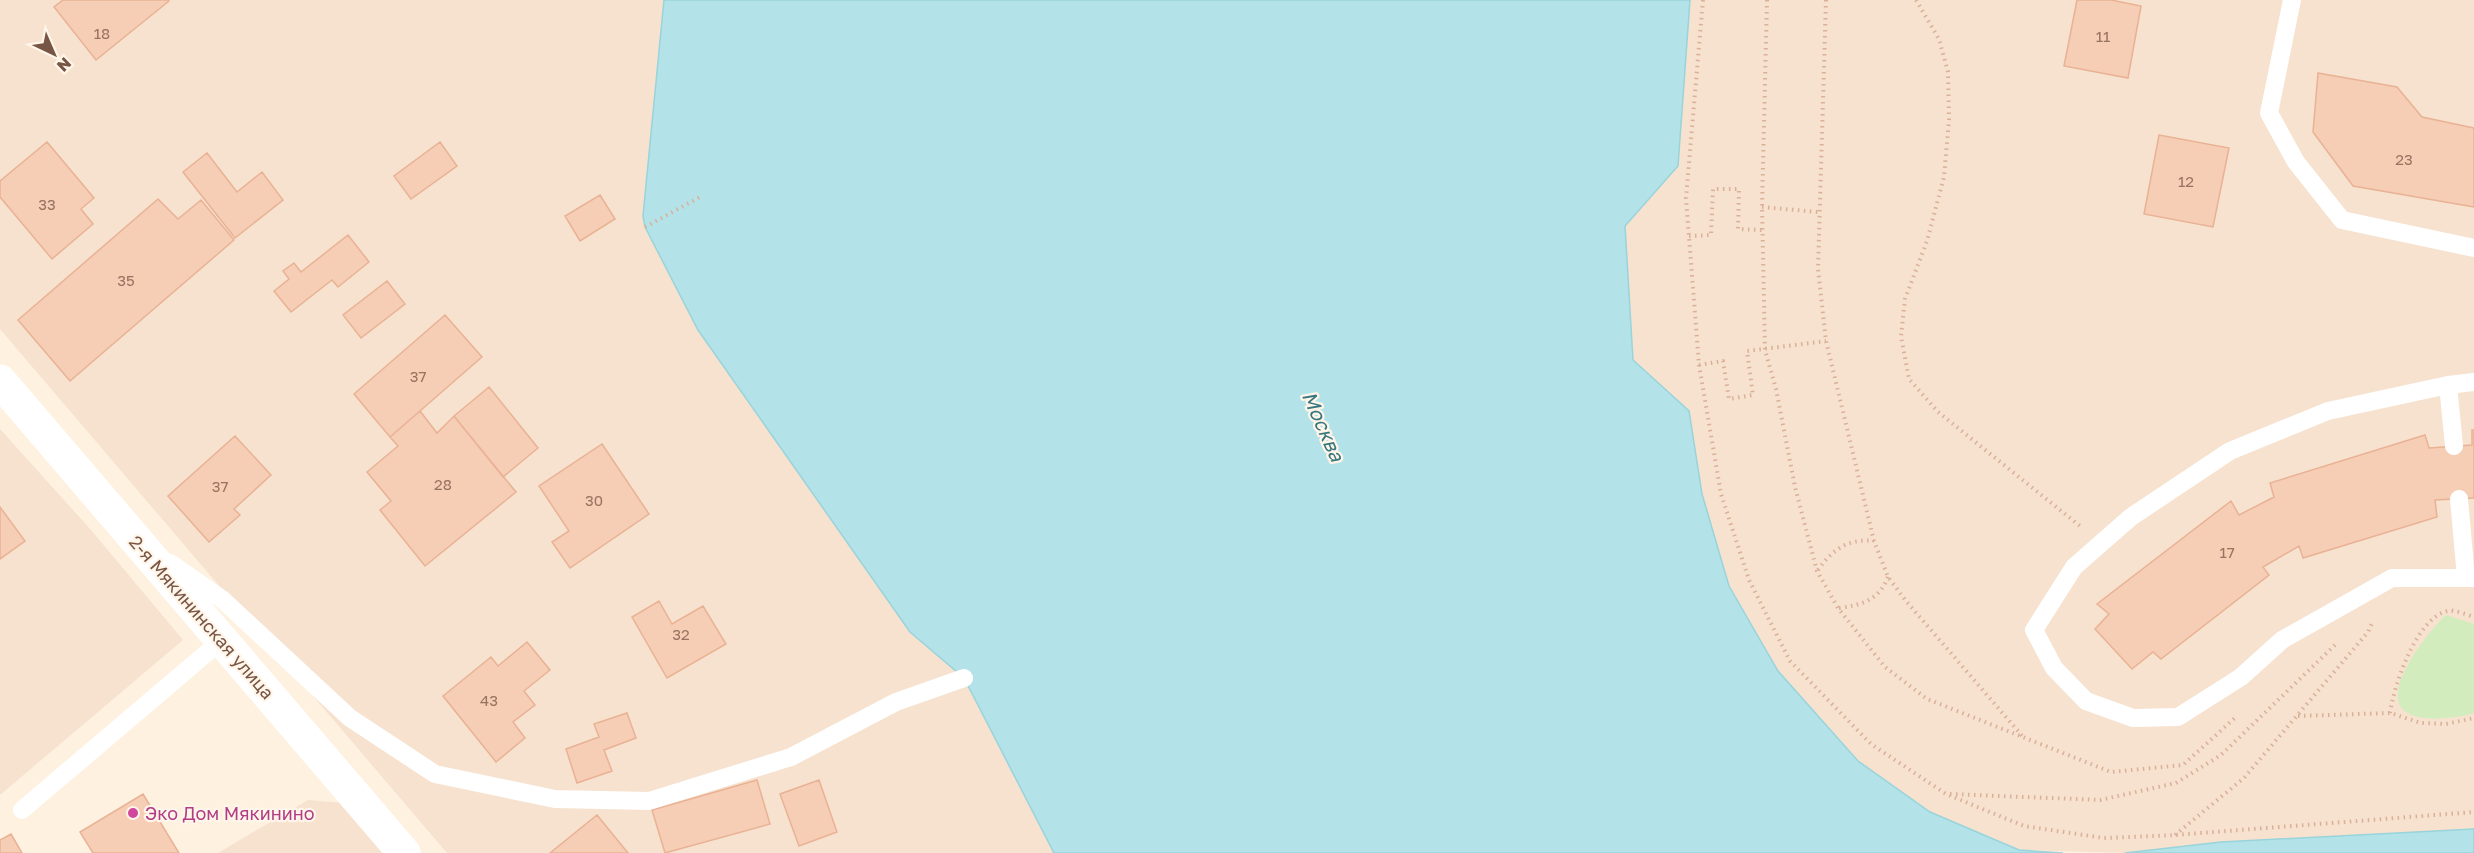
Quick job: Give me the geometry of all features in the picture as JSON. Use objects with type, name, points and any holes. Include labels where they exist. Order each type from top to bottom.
[{"type":"street","name":"2-я Мякининская улица","points":[[0,381],[404,853]]},
{"type":"lane","points":[[2292,0],[2270,113],[2296,162],[2342,220],[2474,248]]},
{"type":"lane","points":[[2459,499],[2470,578],[2392,578],[2282,640],[2241,677],[2178,717],[2133,718],[2086,701],[2054,668],[2034,630],[2074,567],[2131,517],[2230,451],[2328,411],[2448,385],[2474,382]]},
{"type":"lane","points":[[2448,385],[2454,446]]},
{"type":"lane","points":[[134,538],[223,600],[350,718],[435,774],[555,798],[649,801],[790,758],[896,702],[964,678]]},
{"type":"lane","points":[[22,810],[222,640]]},
{"type":"path","points":[[1703,0],[1686,198],[1699,365],[1721,494],[1749,580],[1790,661],[1871,744],[1946,794],[2024,826],[2104,838],[2175,835],[2474,812]]},
{"type":"path","points":[[1767,0],[1762,207],[1765,350],[1776,389],[1795,487],[1817,571],[1838,608],[1885,667],[1927,699],[2111,772],[2183,765],[2245,708]]},
{"type":"path","points":[[1827,0],[1818,212],[1818,269],[1826,341],[1874,541],[1888,578],[2026,740]]},
{"type":"path","points":[[1916,0],[1939,39],[1948,72],[1949,120],[1944,177],[1927,241],[1905,299],[1901,336],[1909,379],[1938,412],[2101,543]]},
{"type":"path","points":[[1689,236],[1710,235],[1713,189],[1739,189],[1738,229],[1762,230]]},
{"type":"path","points":[[645,227],[702,196]]},
{"type":"path","points":[[1762,207],[1818,212]]},
{"type":"path","points":[[1699,365],[1723,361],[1729,399],[1753,395],[1747,351],[1826,341]]},
{"type":"path","points":[[1817,571],[1828,555],[1840,546],[1859,540],[1874,541]]},
{"type":"path","points":[[1838,608],[1870,602],[1884,588],[1888,578]]},
{"type":"path","points":[[2175,835],[2244,778],[2298,716],[2368,632],[2392,578]]},
{"type":"path","points":[[2390,712],[2394,688],[2421,632],[2436,616],[2449,610],[2474,617]]},
{"type":"path","points":[[2298,716],[2390,712],[2421,723],[2446,724],[2474,718]]},
{"type":"shaded area","points":[[0,0],[664,0],[643,216],[645,227],[698,330],[964,678],[1054,853],[447,853],[0,329]]},
{"type":"shaded area","points":[[1690,0],[2474,0],[2474,829],[2221,842],[2125,853],[2019,850],[1930,812],[1858,761],[1778,671],[1729,586],[1702,494],[1689,412],[1633,360],[1625,226],[1678,166]]},
{"type":"shaded area","points":[[0,429],[91,530],[183,640],[0,795]]},
{"type":"shaded area","points":[[308,800],[343,803],[385,853],[218,853]]},
{"type":"green space","points":[[2446,615],[2474,624],[2474,713],[2440,718],[2415,716],[2405,711],[2399,703],[2400,683],[2416,651]]},
{"type":"water","name":"Москва","points":[[664,0],[1690,0],[1678,166],[1625,226],[1633,360],[1689,411],[1702,494],[1729,586],[1778,671],[1858,761],[1930,812],[2019,850],[2063,853],[1054,853],[964,678],[910,632],[698,330],[645,227],[643,216]]},
{"type":"water","points":[[2474,829],[2474,853],[2125,853],[2221,842]]},
{"type":"building","points":[[63,0],[169,1],[96,60],[54,7]]},
{"type":"building","points":[[2077,0],[2111,0],[2141,6],[2128,78],[2064,66]]},
{"type":"building","points":[[2318,73],[2397,87],[2422,117],[2474,128],[2474,207],[2353,186],[2313,132]]},
{"type":"building","points":[[2159,135],[2229,148],[2213,227],[2144,214]]},
{"type":"building","points":[[47,142],[94,198],[81,209],[93,224],[52,259],[0,197],[0,181]]},
{"type":"building","points":[[440,142],[457,166],[411,199],[394,176]]},
{"type":"building","points":[[207,153],[237,192],[262,172],[283,200],[235,238],[183,172]]},
{"type":"building","points":[[600,195],[615,219],[580,241],[565,216]]},
{"type":"building","points":[[158,199],[178,219],[201,200],[234,240],[70,381],[18,320]]},
{"type":"building","points":[[348,235],[369,262],[338,287],[332,280],[291,312],[274,291],[289,279],[283,271],[294,263],[301,272]]},
{"type":"building","points":[[387,281],[405,304],[361,338],[343,315]]},
{"type":"building","points":[[445,315],[482,357],[390,437],[354,394]]},
{"type":"building","points":[[489,387],[538,448],[503,477],[454,416]]},
{"type":"building","points":[[420,411],[437,433],[454,416],[516,492],[425,566],[380,510],[391,501],[367,472],[398,446],[390,437]]},
{"type":"building","points":[[2472,430],[2474,430],[2474,498],[2435,500],[2437,517],[2303,558],[2299,546],[2263,567],[2269,575],[2161,659],[2153,652],[2132,669],[2095,629],[2109,614],[2097,604],[2231,501],[2239,515],[2274,497],[2270,483],[2425,435],[2429,448],[2472,445]]},
{"type":"building","points":[[235,436],[271,475],[234,509],[240,515],[209,542],[168,496]]},
{"type":"building","points":[[602,444],[649,514],[570,568],[552,542],[569,531],[539,486]]},
{"type":"building","points":[[0,507],[25,541],[0,559]]},
{"type":"building","points":[[659,601],[672,624],[703,606],[726,644],[667,678],[632,617]]},
{"type":"building","points":[[527,642],[550,670],[524,691],[535,705],[513,722],[525,738],[496,762],[443,696],[491,657],[498,666]]},
{"type":"building","points":[[627,713],[636,738],[604,750],[612,771],[577,783],[566,749],[599,737],[594,724]]},
{"type":"building","points":[[757,780],[770,824],[665,853],[652,810]]},
{"type":"building","points":[[819,780],[837,832],[799,846],[780,794]]},
{"type":"building","name":"Эко Дом Мякинино","points":[[143,794],[179,853],[93,853],[80,832]]},
{"type":"building","points":[[597,815],[628,853],[550,853]]},
{"type":"building","points":[[11,834],[22,853],[0,853],[0,840]]},
{"type":"place","name":"Эко Дом Мякинино","points":[[133,813]]}]
